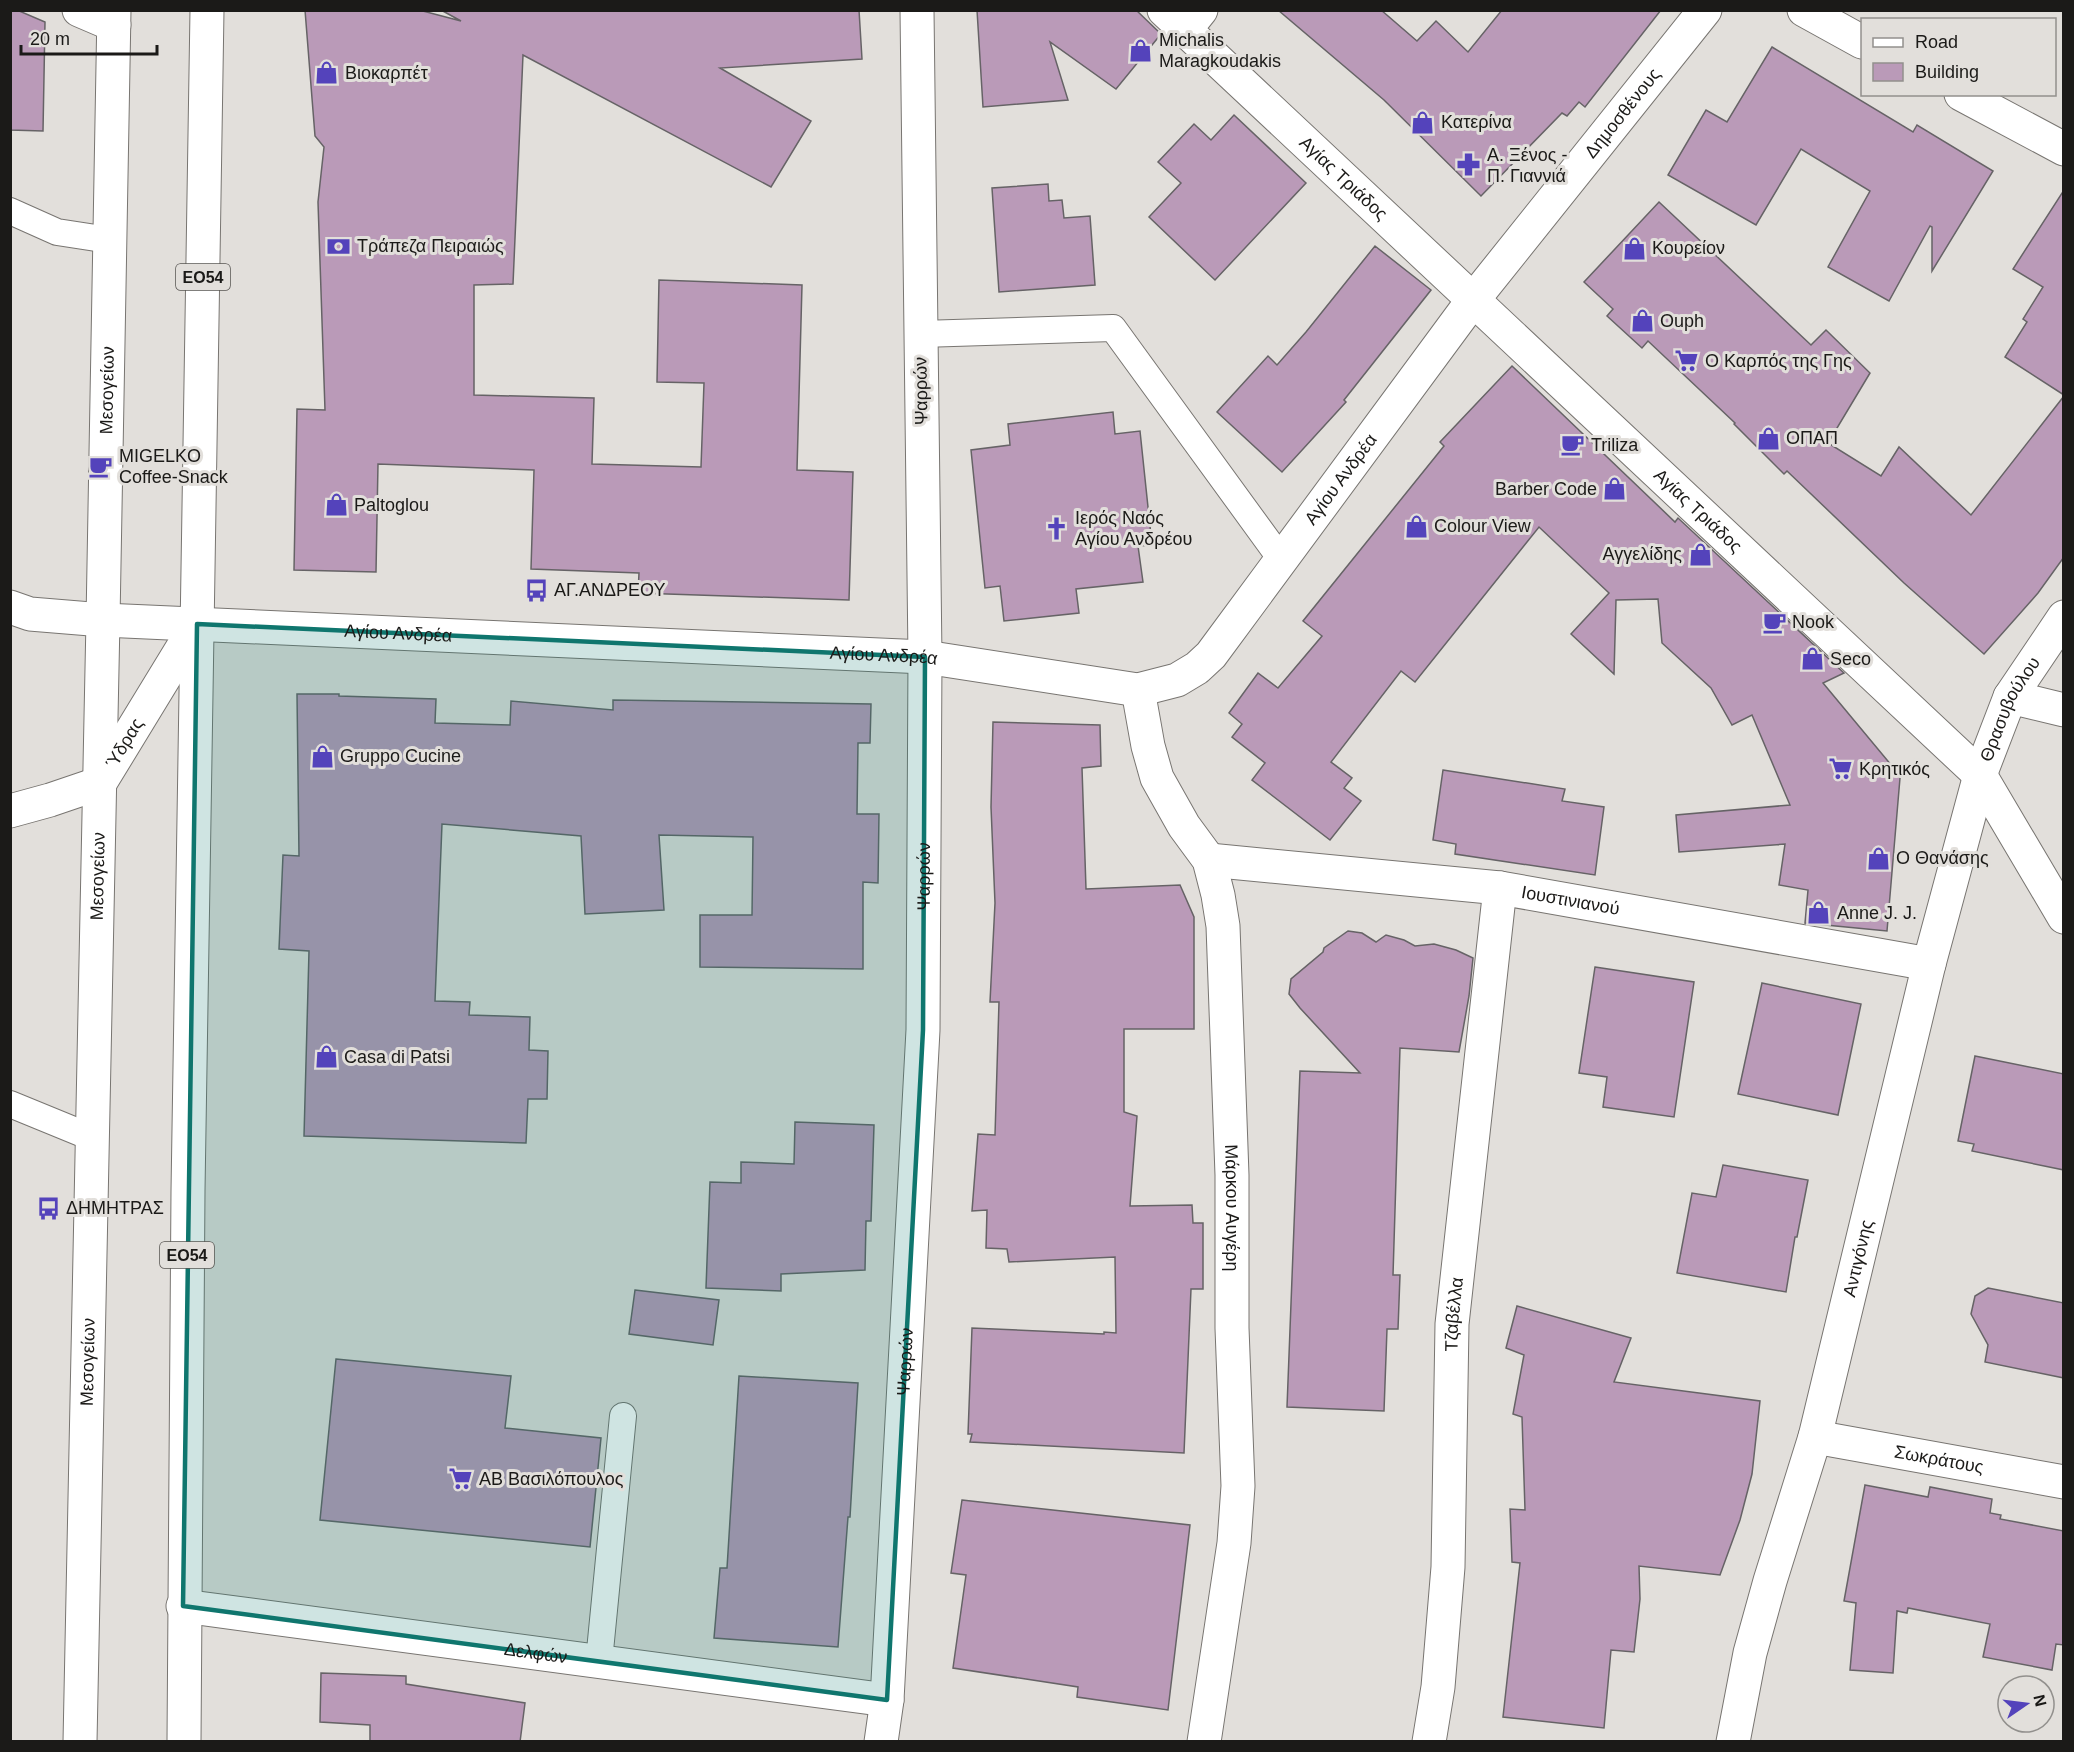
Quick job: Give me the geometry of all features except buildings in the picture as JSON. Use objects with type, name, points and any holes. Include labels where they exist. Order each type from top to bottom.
[{"type":"street","points":[[79,10],[114,18]]},
{"type":"street","name":"ΕΟ54","points":[[184,1742],[183,1605],[196,624],[207,10]]},
{"type":"street","name":"Ψαρρών","points":[[880,1742],[887,1700],[923,1030],[925,657],[916,10]]},
{"type":"street","name":"Δημοσθένους","points":[[1473,300],[1705,10]]},
{"type":"street","points":[[1804,10],[1861,41]]},
{"type":"street","name":"Αγίας Τριάδος","points":[[1183,17],[1473,300],[1980,775],[2064,917]]},
{"type":"street","name":"Μεσογείων","points":[[80,1742],[114,18]]},
{"type":"street","points":[[1965,96],[2064,149]]},
{"type":"street","name":"Αγίου Ανδρέα","points":[[10,606],[30,614],[103,620],[925,657],[1138,690],[1177,680],[1197,668],[1211,655],[1473,300]]},
{"type":"street","name":"Θρασυβούλου","points":[[1980,775],[2010,697],[2064,617]]},
{"type":"street","name":"Ύδρας","points":[[10,811],[100,783],[196,624]]},
{"type":"street","name":"Μάρκου Αυγέρη","points":[[1138,690],[1148,746],[1157,778],[1184,826],[1209,860],[1223,926],[1232,1175],[1232,1328],[1238,1486],[1234,1543],[1204,1742]]},
{"type":"street","points":[[2010,697],[2064,710]]},
{"type":"street","name":"Αντιγόνης","points":[[1733,1742],[1750,1653],[1815,1437],[1929,964],[1980,775]]},
{"type":"street","name":"Ιουστινιανού","points":[[1209,860],[1500,888],[1929,964]]},
{"type":"street","name":"Τζαβέλλα","points":[[1430,1742],[1438,1687],[1448,1567],[1452,1324],[1500,888]]},
{"type":"street","name":"Σωκράτους","points":[[1815,1437],[2064,1482]]},
{"type":"street","name":"Δελφών","points":[[183,1605],[887,1700]]},
{"type":"lane","points":[[10,211],[57,232],[110,240]]},
{"type":"lane","points":[[921,334],[1113,328],[1281,559]]},
{"type":"lane","points":[[10,1104],[93,1138]]},
{"type":"lane","points":[[599,1661],[623,1416]]},
{"type":"highlighted area","points":[[197,624],[925,657],[923,1030],[887,1700],[183,1606]]},
{"type":"place","name":"Michalis Maragkoudakis","points":[[1141,50]]},
{"type":"place","name":"Βιοκαρπέτ","points":[[327,73]]},
{"type":"place","name":"Κατερίνα","points":[[1423,122]]},
{"type":"place","name":"Α. Ξένος - Π. Γιαννιά","points":[[1469,165]]},
{"type":"place","name":"Τράπεζα Πειραιώς","points":[[339,246]]},
{"type":"place","name":"Κουρείον","points":[[1634,248]]},
{"type":"place","name":"Ouph","points":[[1642,321]]},
{"type":"place","name":"Ο Καρπός της Γης","points":[[1687,361]]},
{"type":"place","name":"ΟΠΑΠ","points":[[1768,438]]},
{"type":"place","name":"Triliza","points":[[1573,445]]},
{"type":"place","name":"MIGELKO Coffee-Snack","points":[[101,466]]},
{"type":"place","name":"Barber Code","points":[[1615,489]]},
{"type":"place","name":"Paltoglou","points":[[336,505]]},
{"type":"place","name":"Colour View","points":[[1416,526]]},
{"type":"place","name":"Ιερός Ναός Αγίου Ανδρέου","points":[[1057,528]]},
{"type":"place","name":"Αγγελίδης","points":[[1700,554]]},
{"type":"place","name":"ΑΓ.ΑΝΔΡΕΟΥ","points":[[536,590]]},
{"type":"place","name":"Nook","points":[[1774,622]]},
{"type":"place","name":"Seco","points":[[1812,659]]},
{"type":"place","name":"Gruppo Cucine","points":[[322,756]]},
{"type":"place","name":"Κρητικός","points":[[1841,769]]},
{"type":"place","name":"Ο Θανάσης","points":[[1878,858]]},
{"type":"place","name":"Anne J. J.","points":[[1819,913]]},
{"type":"place","name":"Casa di Patsi","points":[[326,1057]]},
{"type":"place","name":"ΔΗΜΗΤΡΑΣ","points":[[48,1208]]},
{"type":"place","name":"ΑΒ Βασιλόπουλος","points":[[461,1479]]}]
